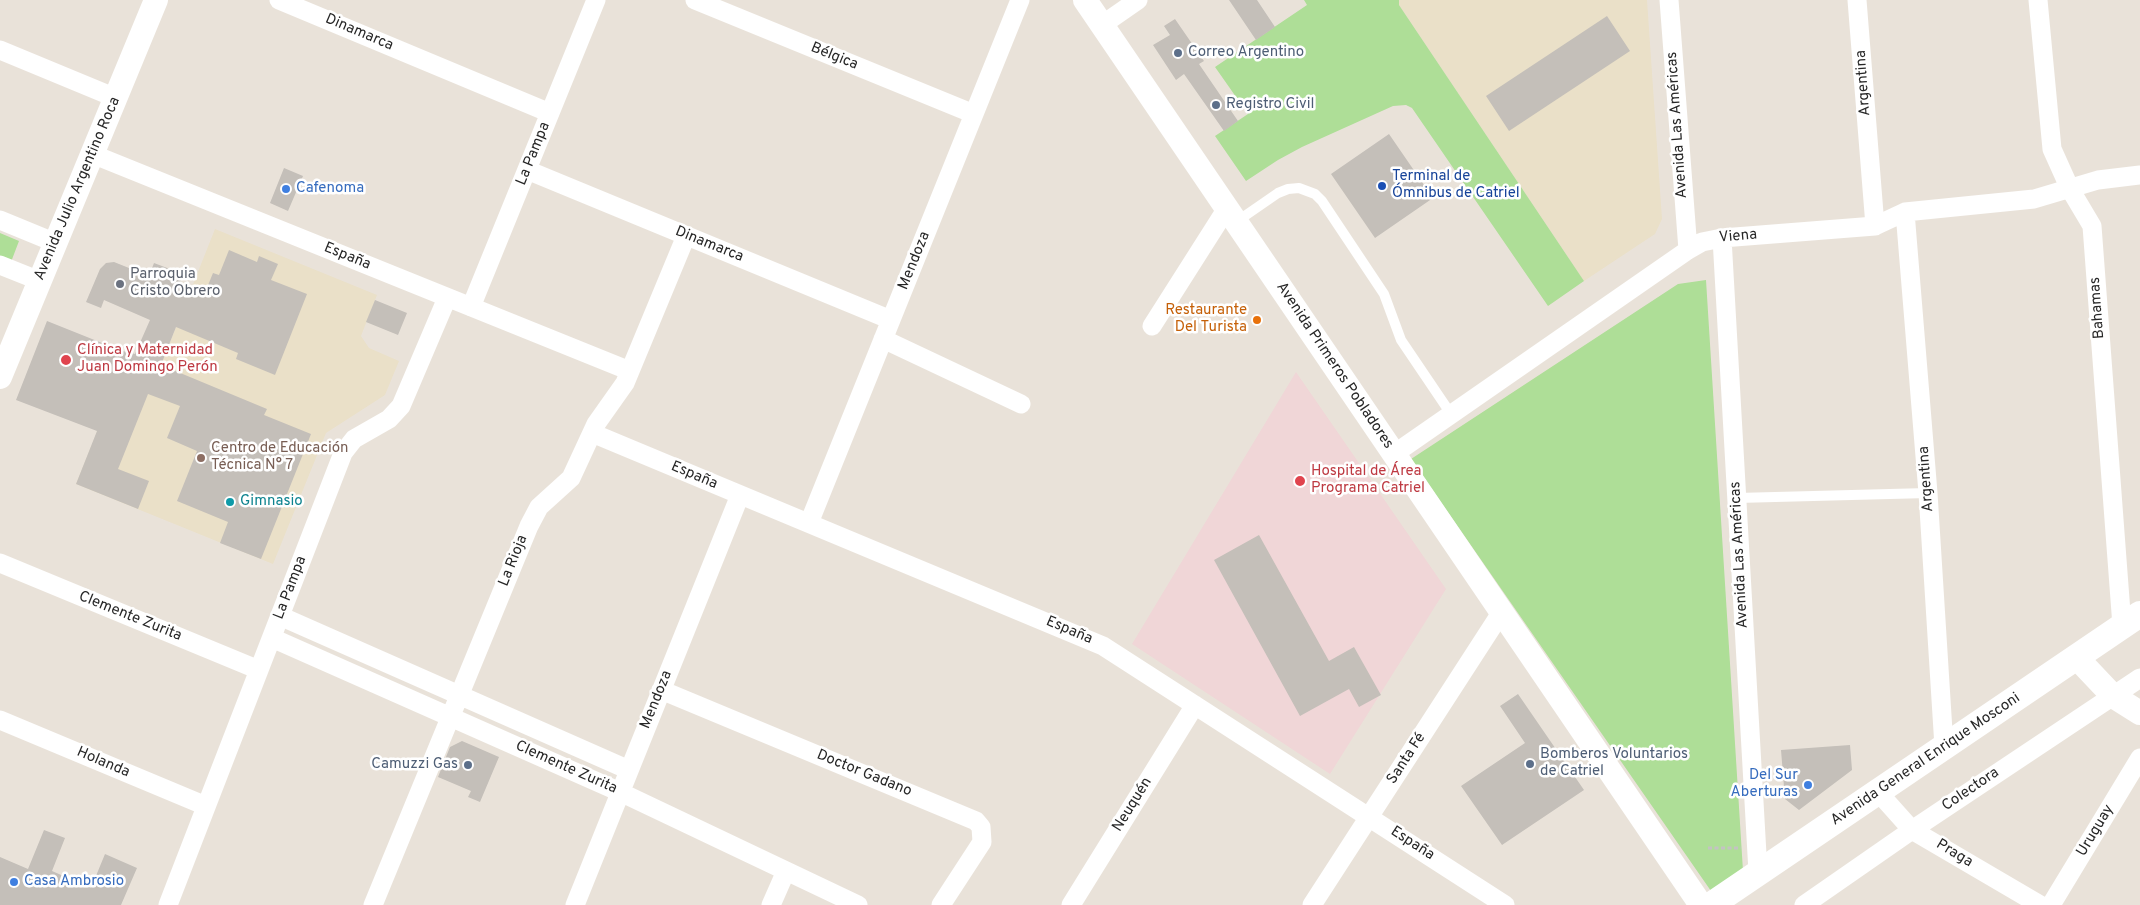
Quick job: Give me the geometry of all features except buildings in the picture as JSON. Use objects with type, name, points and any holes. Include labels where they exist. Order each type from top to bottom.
[{"type":"main road","name":"Avenida General Enrique Mosconi","points":[[1711,905],[1758,860],[1878,792],[2131,620]]},
{"type":"street","name":"Avenida Julio Argentino Roca","points":[[0,378],[156,0]]},
{"type":"street","name":"Dinamarca","points":[[279,0],[550,113]]},
{"type":"street","name":"La Pampa","points":[[471,307],[596,0]]},
{"type":"street","name":"Bélgica","points":[[695,0],[974,114]]},
{"type":"street","name":"Mendoza","points":[[809,523],[1020,0]]},
{"type":"street","name":"Avenida Primeros Pobladores","points":[[1085,0],[1701,905]]},
{"type":"street","points":[[1102,24],[1138,0]]},
{"type":"street","name":"Avenida Las Américas","points":[[1669,0],[1688,250]]},
{"type":"street","name":"Argentina","points":[[1857,0],[1875,226]]},
{"type":"street","name":"Bahamas","points":[[2038,0],[2052,149],[2070,189],[2092,226],[2131,620]]},
{"type":"street","points":[[0,50],[116,98]]},
{"type":"street","name":"España","points":[[92,154],[630,371]]},
{"type":"street","name":"Dinamarca","points":[[527,170],[891,320]]},
{"type":"street","name":"Viena","points":[[1394,454],[1702,242],[1722,238],[1875,226],[1904,212],[2034,200],[2098,180],[2140,175]]},
{"type":"street","name":"Argentina","points":[[1904,212],[1928,493],[1944,747]]},
{"type":"street","points":[[1152,326],[1231,215]]},
{"type":"street","points":[[0,220],[56,243]]},
{"type":"street","name":"La Rioja","points":[[373,905],[533,516],[539,507],[571,478],[602,415],[619,394],[686,236]]},
{"type":"street","name":"Avenida Las Américas","points":[[1722,238],[1758,860]]},
{"type":"street","points":[[0,265],[40,281]]},
{"type":"street","name":"La Pampa","points":[[168,905],[343,453],[354,439],[389,419],[401,406],[447,298]]},
{"type":"street","points":[[883,339],[1022,404]]},
{"type":"street","name":"España","points":[[592,433],[1089,639],[1116,653],[1505,905]]},
{"type":"street","name":"Mendoza","points":[[574,905],[740,495]]},
{"type":"street","name":"Clemente Zurita","points":[[0,563],[259,670]]},
{"type":"street","name":"Santa Fé","points":[[1312,905],[1501,613]]},
{"type":"street","name":"Clemente Zurita","points":[[280,616],[629,770]]},
{"type":"street","name":"Clemente Zurita","points":[[272,638],[620,792],[858,905]]},
{"type":"street","points":[[2077,658],[2112,696],[2140,713]]},
{"type":"street","name":"Colectora","points":[[1804,905],[1912,830],[2140,678]]},
{"type":"street","name":"Doctor Gadano","points":[[661,690],[976,822],[981,827],[982,842],[941,905]]},
{"type":"street","name":"Neuquén","points":[[1071,905],[1196,705]]},
{"type":"street","name":"Holanda","points":[[0,720],[206,806]]},
{"type":"street","name":"Uruguay","points":[[2051,905],[2140,758]]},
{"type":"street","name":"Praga","points":[[1878,792],[1912,830],[2040,905]]},
{"type":"street","points":[[771,905],[786,871]]},
{"type":"lane","points":[[1231,215],[1288,189],[1299,188],[1315,194],[1322,201],[1384,294],[1401,340],[1452,414]]},
{"type":"lane","points":[[1737,498],[1928,493]]},
{"type":"path","points":[[1708,848],[1758,860]]},
{"type":"shaded area","points":[[1399,0],[1647,0],[1662,219],[1655,234],[1584,281],[1399,5]]},
{"type":"shaded area","points":[[215,229],[377,295],[361,336],[369,348],[399,361],[385,395],[326,433],[273,564],[76,484],[129,353],[161,365]]},
{"type":"shaded area","name":"Hospital de Área Programa Catriel","points":[[1296,372],[1446,589],[1330,774],[1132,644]]},
{"type":"green space","points":[[1304,0],[1399,0],[1399,5],[1584,281],[1548,306],[1412,108],[1406,105],[1393,106],[1302,147],[1246,181],[1215,136],[1248,114],[1215,67],[1307,5]]},
{"type":"green space","points":[[0,233],[19,241],[11,262],[0,258]]},
{"type":"green space","points":[[1706,280],[1743,871],[1711,891],[1411,459],[1678,284]]},
{"type":"place","name":"Correo Argentino","points":[[1178,53]]},
{"type":"place","name":"Registro Civil","points":[[1216,105]]},
{"type":"place","name":"Terminal de Ómnibus de Catriel","points":[[1382,186]]},
{"type":"place","name":"Cafenoma","points":[[286,189]]},
{"type":"place","name":"Parroquia Cristo Obrero","points":[[120,284]]},
{"type":"place","name":"Restaurante Del Turista","points":[[1257,320]]},
{"type":"place","name":"Clínica y Maternidad Juan Domingo Perón","points":[[66,360]]},
{"type":"place","name":"Centro de Educación Técnica N° 7","points":[[201,458]]},
{"type":"place","name":"Hospital de Área Programa Catriel","points":[[1300,481]]},
{"type":"place","name":"Gimnasio","points":[[230,502]]},
{"type":"place","name":"Bomberos Voluntarios de Catriel","points":[[1530,764]]},
{"type":"place","name":"Camuzzi Gas","points":[[468,765]]},
{"type":"place","name":"Del Sur Aberturas","points":[[1808,785]]},
{"type":"place","name":"Casa Ambrosio","points":[[14,882]]}]
